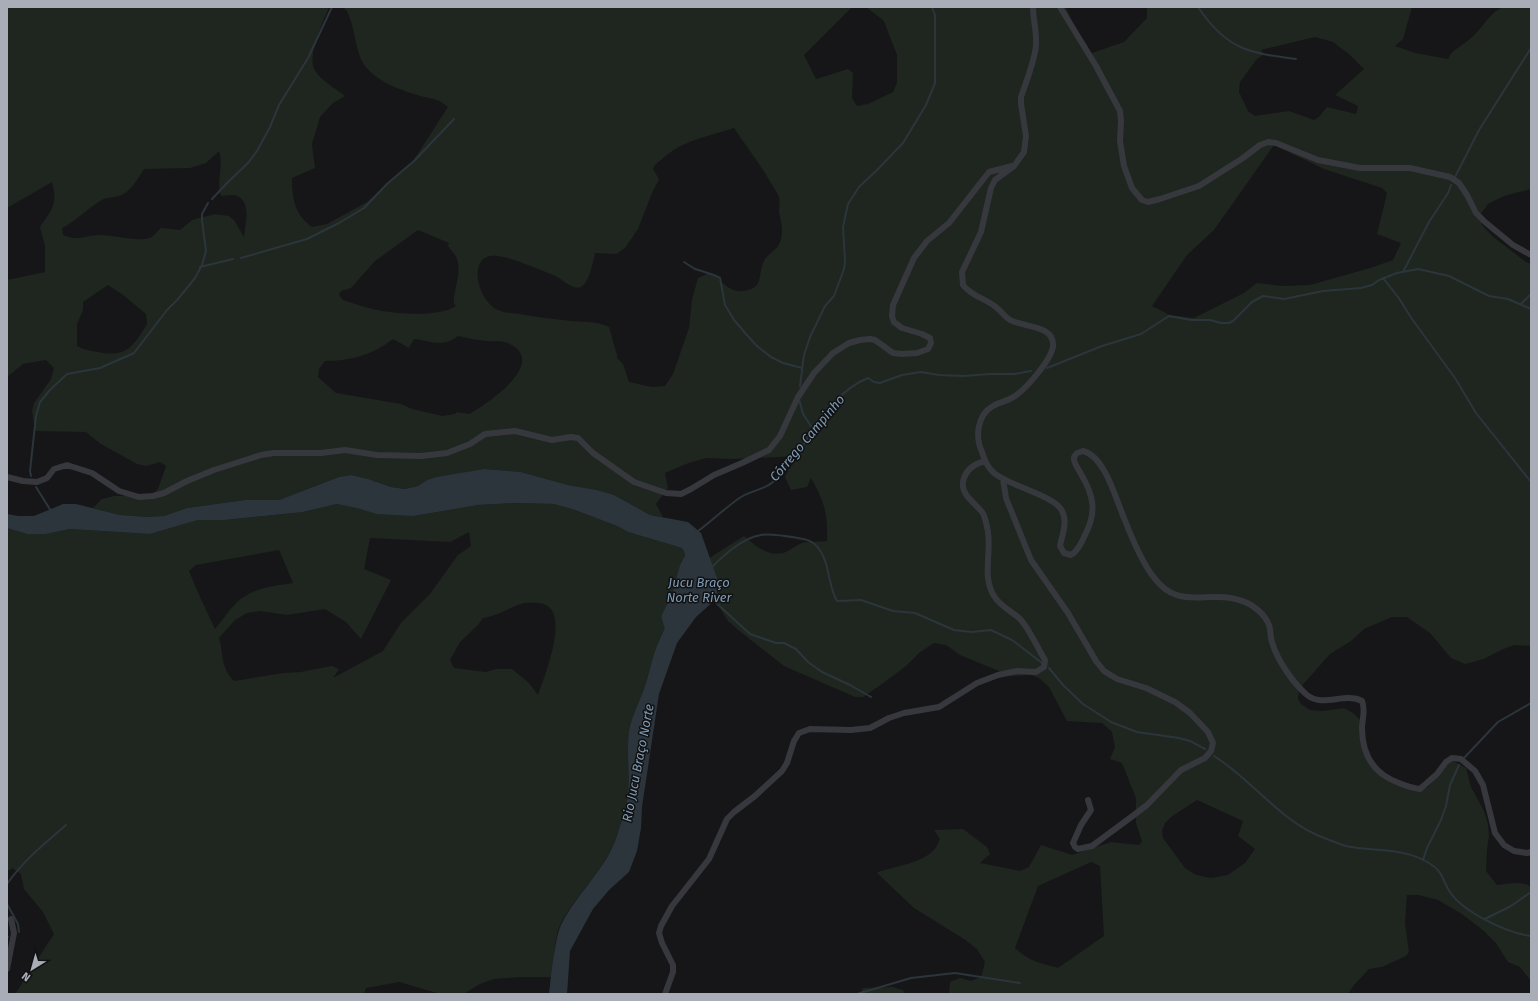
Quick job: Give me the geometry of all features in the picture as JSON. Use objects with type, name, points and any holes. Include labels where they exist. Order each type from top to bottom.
[{"type":"street","points":[[1033,7],[1036,30],[1036,47],[1021,104],[1026,136],[1024,152],[1014,166],[995,180],[991,188],[981,232],[962,272],[963,285],[972,295],[989,302],[999,309],[1009,320],[1015,323],[1029,325],[1043,330],[1052,337],[1054,345],[1051,353],[1025,387],[1014,396],[992,406],[985,412],[979,423],[978,436],[985,460],[993,472],[1003,479],[1055,503],[1062,510],[1065,522],[1060,546],[1064,553],[1071,555],[1077,550],[1092,522],[1094,509],[1092,497],[1083,475],[1075,463],[1074,457],[1077,453],[1082,451],[1092,456],[1105,472],[1113,487],[1124,520],[1148,570],[1158,584],[1168,592],[1184,598],[1221,596],[1247,602],[1263,614],[1269,625],[1272,643],[1285,670],[1307,695],[1316,700],[1355,698],[1362,701],[1364,706],[1362,728],[1364,749],[1377,772],[1388,779],[1420,789],[1437,774],[1446,762],[1452,758],[1461,759],[1476,771],[1483,785],[1495,833],[1504,845],[1514,851],[1527,853],[1531,852]]},
{"type":"street","points":[[1060,7],[1096,66],[1120,111],[1120,141],[1124,166],[1132,188],[1142,200],[1148,202],[1199,186],[1243,158],[1260,145],[1268,142],[1276,143],[1318,160],[1360,168],[1410,168],[1434,172],[1450,177],[1458,183],[1467,195],[1476,213],[1485,222],[1513,245],[1531,255]]},
{"type":"street","points":[[7,477],[23,481],[37,482],[47,478],[54,469],[67,465],[92,473],[119,490],[139,497],[153,496],[164,493],[187,481],[214,470],[261,455],[274,453],[321,453],[345,450],[377,455],[421,456],[447,453],[470,444],[485,434],[515,431],[552,440],[572,437],[578,438],[593,453],[634,482],[666,493],[681,494],[714,475],[769,450],[780,436],[798,398],[814,373],[832,353],[849,343],[860,340],[875,340],[893,353],[902,354],[917,353],[928,349],[931,343],[930,338],[902,328],[894,322],[892,316],[893,305],[914,258],[927,241],[949,223],[989,172],[1014,166]]},
{"type":"street","points":[[665,994],[673,972],[673,965],[662,943],[660,933],[661,926],[672,906],[709,859],[727,819],[782,771],[787,763],[794,741],[799,733],[810,729],[851,730],[870,728],[889,718],[904,713],[939,707],[976,683],[998,675],[1017,671],[1036,672],[1044,667],[1045,660],[1020,619],[994,598],[991,591],[988,572],[988,528],[983,514],[966,494],[963,486],[967,471],[977,463],[985,460]]},
{"type":"street","points":[[1003,479],[1006,498],[1032,560],[1068,614],[1096,661],[1104,671],[1117,679],[1146,688],[1175,702],[1190,713],[1208,732],[1213,743],[1211,751],[1205,758],[1181,770],[1147,805],[1092,846],[1078,849],[1073,843],[1081,825],[1091,810],[1088,800]]},
{"type":"street","points":[[7,969],[13,941],[14,927],[11,919]]},
{"type":"shaded area","points":[[1509,6],[1531,7],[1531,189],[1504,196],[1488,204],[1480,215],[1482,225],[1492,236],[1526,262],[1531,264],[1531,646],[1514,645],[1484,659],[1465,664],[1451,658],[1430,633],[1407,617],[1392,617],[1364,629],[1351,641],[1330,654],[1299,689],[1298,699],[1301,704],[1310,710],[1323,711],[1344,708],[1353,713],[1362,722],[1364,747],[1383,775],[1418,791],[1428,787],[1448,764],[1453,761],[1466,768],[1471,787],[1484,811],[1488,824],[1489,836],[1486,871],[1497,885],[1519,883],[1531,887],[1531,981],[1520,967],[1508,962],[1496,943],[1484,931],[1462,914],[1438,900],[1419,895],[1407,895],[1405,923],[1409,952],[1406,956],[1382,967],[1369,969],[1348,994],[949,994],[950,982],[960,978],[971,981],[981,977],[985,962],[977,949],[964,939],[914,908],[877,873],[915,862],[928,855],[935,849],[940,839],[934,830],[963,829],[987,847],[990,854],[980,863],[1020,871],[1029,867],[1041,845],[1072,855],[1111,842],[1139,845],[1142,841],[1136,823],[1136,798],[1122,763],[1110,759],[1115,747],[1112,732],[1102,723],[1067,721],[1049,687],[1039,678],[1031,675],[1011,676],[960,655],[946,645],[934,643],[919,653],[906,666],[863,697],[855,697],[784,666],[728,621],[715,600],[715,574],[709,558],[744,536],[763,550],[774,553],[786,552],[804,542],[827,541],[826,515],[822,500],[811,478],[807,487],[791,490],[785,477],[788,470],[799,456],[732,459],[706,458],[686,464],[665,473],[668,488],[656,504],[663,517],[650,515],[614,495],[597,490],[568,485],[521,472],[484,469],[427,480],[418,486],[405,489],[391,487],[351,475],[339,477],[279,500],[245,500],[187,508],[164,516],[148,517],[120,515],[93,508],[102,499],[114,496],[152,496],[158,489],[166,466],[160,462],[146,466],[137,464],[101,444],[86,432],[35,431],[32,411],[34,403],[51,379],[54,368],[46,360],[23,364],[7,377],[7,280],[45,272],[45,246],[40,227],[53,206],[54,190],[52,182],[7,208],[7,7],[329,7],[316,40],[313,66],[322,79],[345,96],[333,103],[320,117],[312,144],[315,168],[292,178],[294,200],[298,212],[312,227],[327,224],[367,202],[413,161],[448,107],[438,100],[413,94],[384,82],[371,73],[362,61],[353,27],[347,12],[343,7],[852,7],[804,55],[816,79],[848,69],[853,73],[852,98],[857,106],[868,104],[893,92],[897,83],[897,55],[884,21],[866,7],[1066,7],[1086,55],[1124,42],[1147,18],[1147,7],[1412,7],[1403,39],[1395,46],[1415,53],[1448,59],[1452,52],[1475,35],[1498,9]],"holes":[[[1315,37],[1333,42],[1350,55],[1364,69],[1335,95],[1358,106],[1356,114],[1327,107],[1319,117],[1314,120],[1289,111],[1255,116],[1248,111],[1239,92],[1240,82],[1256,60],[1264,54],[1261,50]],[[734,128],[779,197],[779,212],[782,231],[779,245],[764,260],[757,285],[753,288],[749,290],[737,291],[728,287],[709,273],[698,278],[692,300],[689,328],[673,374],[665,386],[652,387],[629,382],[623,364],[617,358],[609,327],[595,323],[503,312],[490,305],[484,297],[478,277],[478,268],[481,261],[488,256],[498,256],[527,264],[555,276],[571,286],[577,288],[581,287],[587,280],[595,253],[616,254],[625,248],[638,229],[659,179],[653,169],[655,165],[669,153],[686,143]],[[1274,145],[1324,169],[1382,188],[1387,193],[1377,234],[1401,243],[1393,260],[1310,285],[1282,286],[1257,283],[1244,293],[1194,318],[1170,315],[1152,306],[1187,255],[1214,230]],[[219,151],[221,162],[219,185],[221,196],[235,195],[242,199],[245,203],[246,220],[244,237],[234,220],[229,216],[215,214],[192,220],[180,230],[161,228],[149,238],[144,239],[100,235],[74,238],[63,235],[62,228],[95,204],[127,192],[144,169],[190,168],[206,163]],[[418,230],[449,243],[448,246],[455,254],[457,259],[458,276],[454,298],[454,304],[456,306],[440,312],[420,314],[399,313],[367,308],[343,300],[339,295],[341,291],[351,288],[375,261]],[[108,285],[146,314],[147,324],[133,345],[122,352],[108,353],[90,351],[77,346],[77,324],[83,310],[83,302]],[[458,336],[482,341],[507,343],[520,352],[522,362],[518,372],[510,383],[488,402],[469,414],[457,412],[455,414],[442,416],[412,409],[401,404],[336,393],[318,377],[319,369],[325,361],[343,360],[361,356],[385,345],[393,339],[409,348],[414,339],[437,343],[447,342]],[[1197,800],[1243,821],[1238,836],[1255,849],[1245,863],[1228,875],[1211,878],[1196,875],[1185,868],[1163,838],[1162,831],[1165,823],[1171,817]],[[1091,862],[1100,866],[1104,936],[1058,968],[1026,957],[1015,948],[1038,886]]]},
{"type":"shaded area","points":[[517,503],[554,504],[575,510],[617,526],[628,532],[682,548],[685,557],[685,569],[682,584],[655,651],[645,686],[630,726],[628,740],[628,793],[625,810],[617,836],[606,860],[575,901],[561,923],[556,942],[552,977],[494,979],[460,994],[440,994],[399,982],[366,988],[364,994],[15,994],[54,934],[43,912],[24,889],[21,874],[12,868],[7,870],[7,528],[27,534],[46,534],[70,529],[150,534],[198,520],[224,520],[303,512],[337,504],[414,516],[478,505]],"holes":[[[469,532],[471,546],[458,555],[430,594],[401,623],[383,651],[333,678],[339,669],[332,666],[301,672],[283,673],[234,681],[226,671],[219,638],[235,620],[247,613],[260,611],[287,615],[325,609],[346,622],[361,639],[391,580],[364,569],[370,538],[450,542]],[[279,550],[293,583],[263,588],[243,597],[234,605],[215,629],[189,571],[196,565]],[[524,603],[541,603],[546,605],[553,612],[555,622],[553,648],[538,695],[528,682],[512,669],[496,669],[486,672],[454,668],[450,660],[460,642],[478,625],[483,618]]]},
{"type":"shaded area","points":[[892,987],[903,990],[905,994],[860,994],[863,988]]},
{"type":"water","name":"Jucu Braço Norte River","points":[[484,469],[521,472],[568,485],[597,490],[614,495],[650,515],[688,522],[701,533],[717,578],[718,588],[715,600],[696,617],[677,643],[659,694],[637,851],[629,872],[609,890],[593,909],[570,951],[567,994],[549,994],[557,937],[562,923],[606,859],[617,836],[627,801],[630,725],[645,686],[655,651],[682,584],[685,569],[685,557],[682,548],[628,532],[617,526],[575,510],[554,504],[517,503],[478,505],[414,516],[377,514],[337,504],[303,512],[224,520],[198,520],[150,534],[70,529],[46,534],[27,534],[7,528],[7,514],[34,516],[63,504],[76,504],[120,515],[148,517],[164,516],[187,508],[245,500],[279,500],[339,477],[351,475],[391,487],[405,489],[418,486],[427,480],[437,477]]},
{"type":"waterway","points":[[212,199],[248,163],[257,151],[270,127],[279,105],[308,58],[332,7]]},
{"type":"waterway","points":[[800,386],[804,355],[810,337],[825,306],[834,296],[844,269],[843,227],[848,204],[859,187],[903,143],[926,105],[935,83],[935,15],[932,7]]},
{"type":"waterway","points":[[1198,7],[1218,32],[1240,46],[1251,51],[1296,59]]},
{"type":"waterway","points":[[1455,177],[1479,130],[1531,48]]},
{"type":"waterway","points":[[241,258],[307,239],[339,223],[364,208],[388,183],[414,161],[454,119]]},
{"type":"waterway","points":[[1403,272],[1429,222],[1448,193],[1451,185]]},
{"type":"waterway","points":[[31,476],[30,471],[36,416],[40,402],[67,374],[100,368],[134,353],[167,310],[195,278],[202,265],[206,251],[202,214],[208,203]]},
{"type":"waterway","points":[[200,267],[233,259]]},
{"type":"waterway","points":[[684,262],[695,269],[720,278],[725,305],[734,320],[757,346],[771,357],[783,363],[802,368]]},
{"type":"waterway","name":"Córrego Campinho","points":[[1047,368],[1102,346],[1141,334],[1169,316],[1191,320],[1210,320],[1221,323],[1229,323],[1233,321],[1252,302],[1263,296],[1284,299],[1323,291],[1361,288],[1372,285],[1379,280],[1397,273],[1418,269],[1449,276],[1489,296],[1508,299],[1531,309]]},
{"type":"waterway","points":[[1383,278],[1455,378],[1476,413],[1531,482]]},
{"type":"waterway","points":[[1521,304],[1531,294]]},
{"type":"waterway","name":"Córrego Campinho","points":[[698,531],[741,497],[767,486],[774,481],[831,406],[857,383],[868,378],[874,382],[880,383],[902,375],[921,372],[939,375],[963,376],[1014,374],[1031,371]]},
{"type":"waterway","points":[[799,399],[803,414],[813,429]]},
{"type":"waterway","points":[[36,487],[51,511]]},
{"type":"waterway","points":[[711,568],[740,543],[754,537],[765,534],[773,534],[807,540],[813,543],[823,555],[832,589],[837,601],[861,600],[893,611],[915,613],[954,630],[971,632],[991,630],[1012,640],[1042,663]]},
{"type":"waterway","name":"Rio Jucu Braço Norte","points":[[671,636],[671,630],[667,617],[678,594],[685,568],[691,556]]},
{"type":"waterway","points":[[713,600],[750,634],[776,643],[784,643],[796,649],[808,662],[822,672],[871,697]]},
{"type":"waterway","points":[[1049,668],[1063,685],[1083,704],[1111,722],[1137,732],[1190,741],[1205,749]]},
{"type":"waterway","points":[[1464,758],[1498,722],[1531,703]]},
{"type":"waterway","points":[[1214,756],[1227,765],[1289,818],[1303,827],[1320,836],[1346,846],[1399,852],[1419,858],[1434,866],[1442,876],[1447,888],[1456,900],[1475,914],[1510,931],[1531,936]]},
{"type":"waterway","points":[[1423,860],[1427,848],[1441,820],[1446,806],[1450,785],[1459,765]]},
{"type":"waterway","points":[[7,884],[27,860],[66,825]]},
{"type":"waterway","points":[[1485,919],[1511,906],[1531,892]]},
{"type":"waterway","points":[[7,904],[18,924],[19,932]]},
{"type":"waterway","points":[[857,994],[911,978],[955,973],[1020,983]]}]
